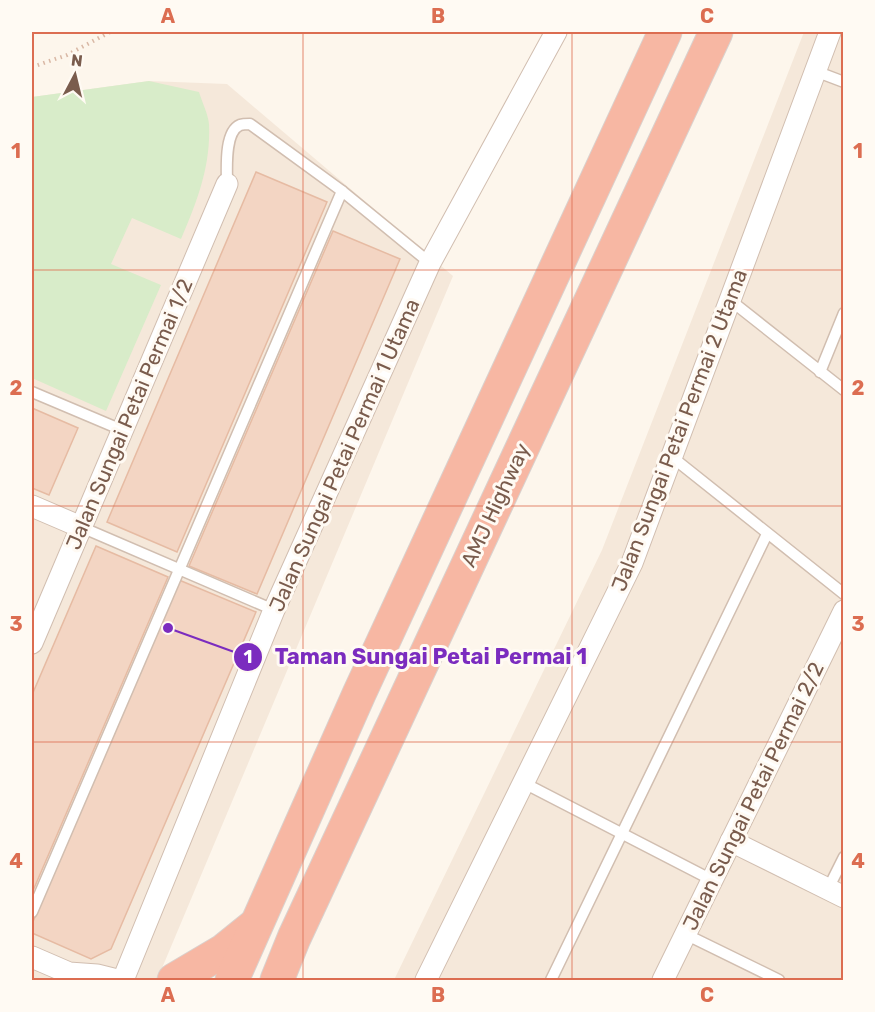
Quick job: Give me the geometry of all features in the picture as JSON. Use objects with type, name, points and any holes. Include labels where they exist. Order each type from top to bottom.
[{"type":"highway","points":[[232,981],[358,694],[665,32]]},
{"type":"highway","name":"AMJ Highway","points":[[277,981],[294,938],[716,32]]},
{"type":"highway","points":[[174,981],[223,951],[256,924]]},
{"type":"highway","points":[[294,938],[295,981]]},
{"type":"street","name":"Jalan Sungai Petai Permai 1 Utama","points":[[123,981],[274,610],[430,263],[556,32]]},
{"type":"street","name":"Jalan Sungai Petai Permai 2 Utama","points":[[426,981],[522,782],[632,563],[830,32]]},
{"type":"street","name":"Jalan Sungai Petai Permai 1/2","points":[[32,643],[36,620],[81,527],[226,184]]},
{"type":"street","points":[[32,506],[81,527]]},
{"type":"street","name":"Jalan Sungai Petai Permai 2/2","points":[[663,981],[843,611]]},
{"type":"street","points":[[731,841],[836,893]]},
{"type":"street","points":[[32,957],[72,977],[97,975],[117,981]]},
{"type":"lane","points":[[815,71],[843,82]]},
{"type":"lane","points":[[226,184],[229,140],[233,131],[240,125],[250,124],[342,191],[430,263]]},
{"type":"lane","points":[[32,912],[342,191]]},
{"type":"lane","points":[[730,300],[843,390]]},
{"type":"lane","points":[[820,372],[843,313]]},
{"type":"lane","points":[[32,392],[122,430]]},
{"type":"lane","points":[[672,457],[843,594]]},
{"type":"lane","points":[[81,527],[274,610]]},
{"type":"lane","points":[[550,981],[767,534]]},
{"type":"lane","points":[[522,782],[712,880]]},
{"type":"lane","points":[[836,893],[843,857]]},
{"type":"lane","points":[[686,934],[779,981]]},
{"type":"path","points":[[32,68],[67,56],[110,32]]},
{"type":"shaded area","points":[[804,32],[843,32],[843,980],[394,980],[602,550]]},
{"type":"shaded area","points":[[149,81],[227,84],[453,276],[157,980],[32,980],[32,97]]},
{"type":"green space","points":[[149,81],[199,92],[209,124],[208,154],[197,197],[181,239],[132,218],[111,264],[161,285],[106,411],[32,378],[32,97]]},
{"type":"building","points":[[256,172],[327,202],[177,552],[107,522]]},
{"type":"building","points":[[333,231],[400,259],[257,594],[189,566]]},
{"type":"building","points":[[32,408],[78,428],[49,495],[32,488]]},
{"type":"building","points":[[96,546],[168,577],[32,893],[32,695]]},
{"type":"building","points":[[179,580],[256,612],[111,949],[91,959],[32,933],[32,924]]},
{"type":"place","name":"Taman Sungai Petai Permai 1","points":[[168,628]]}]
